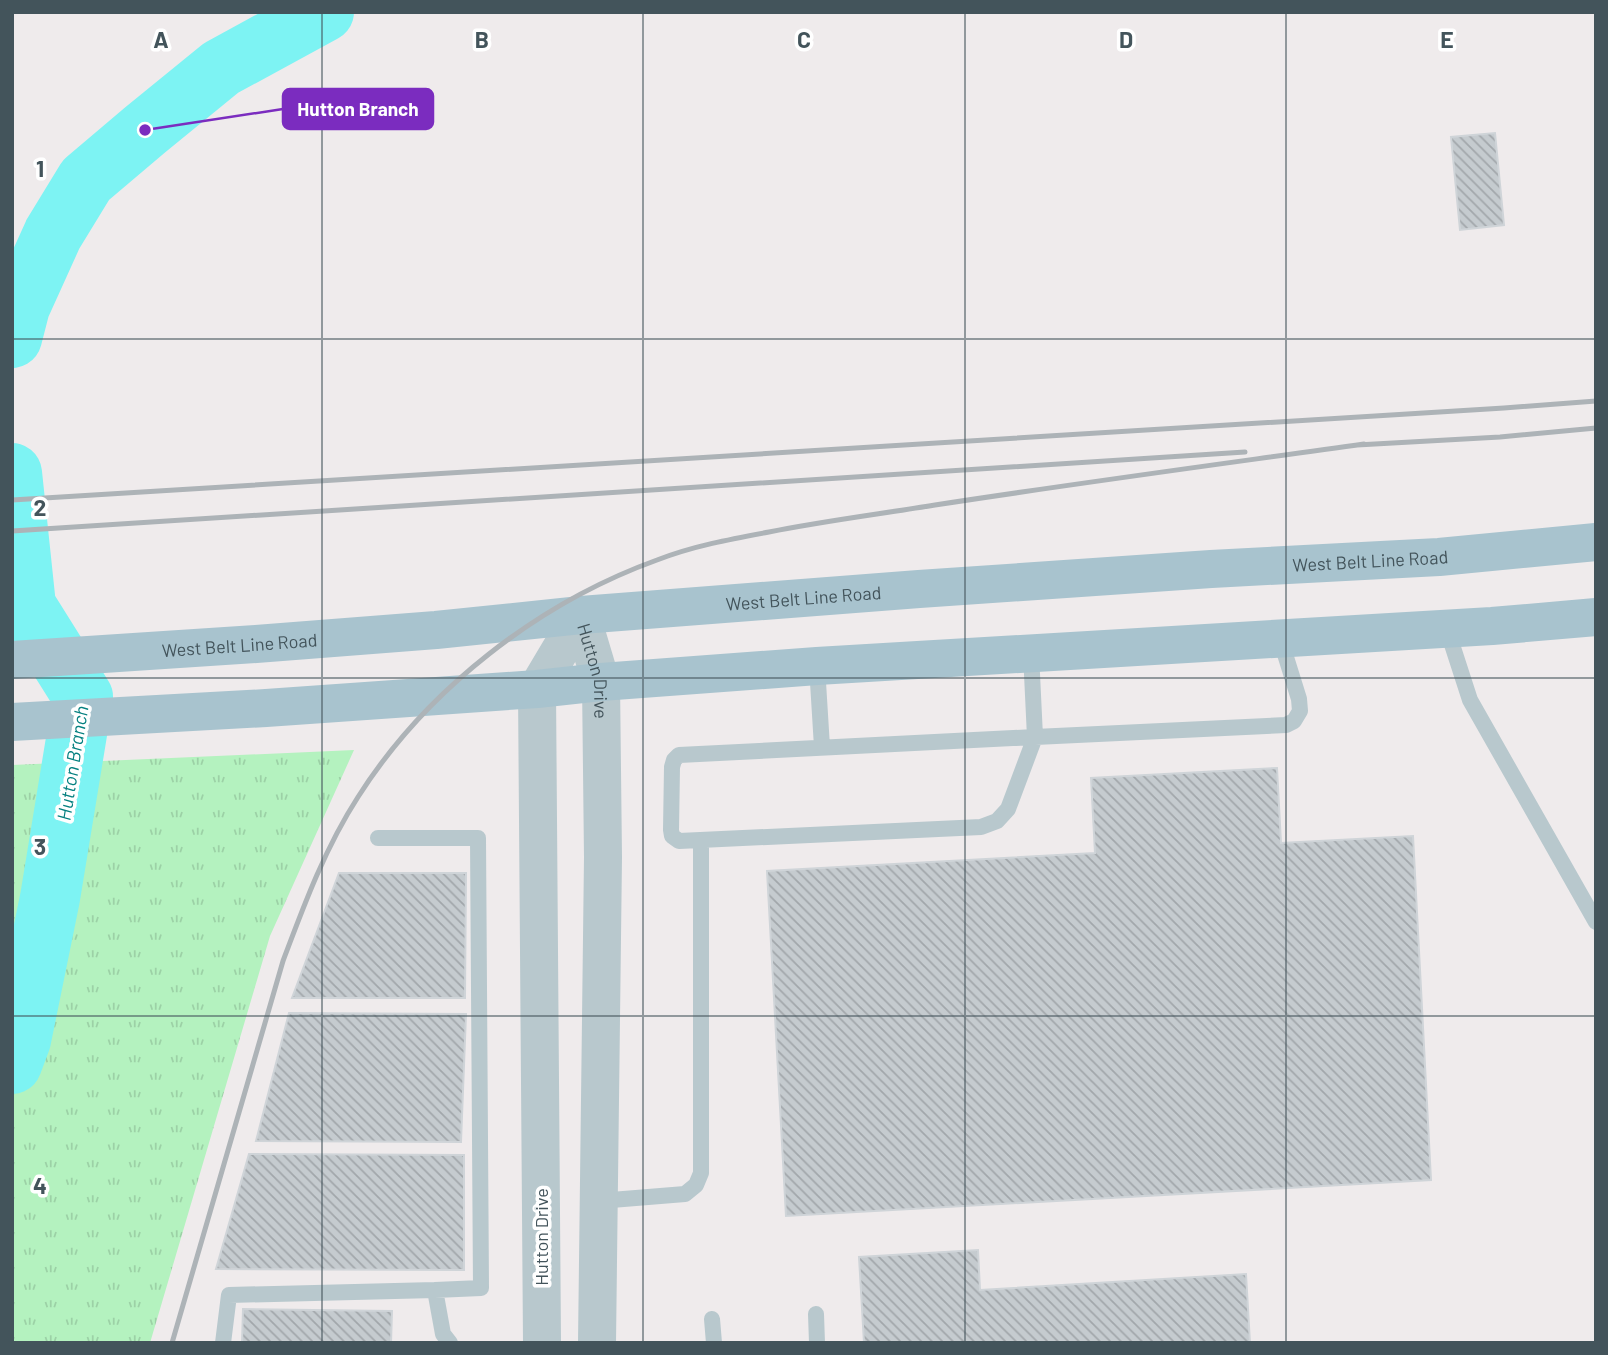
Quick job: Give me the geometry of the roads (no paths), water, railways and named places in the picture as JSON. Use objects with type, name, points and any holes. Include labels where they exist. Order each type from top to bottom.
[{"type":"main road","name":"West Belt Line Road","points":[[12,660],[256,645],[581,615],[919,589],[1439,557],[1596,542]]},
{"type":"main road","points":[[12,722],[266,708],[817,666],[1447,629],[1596,617]]},
{"type":"street","name":"Hutton Drive","points":[[581,615],[601,682],[603,857],[597,1343]]},
{"type":"street","name":"Hutton Drive","points":[[542,1343],[537,689],[581,615]]},
{"type":"street","points":[[541,1205],[599,1201]]},
{"type":"lane","points":[[1447,629],[1470,700],[1596,922]]},
{"type":"lane","points":[[1031,652],[1035,737],[1008,810],[997,821],[981,827],[701,840],[679,841],[672,836],[672,767],[679,755],[822,747],[1035,737],[1286,725],[1294,722],[1300,712],[1299,699],[1280,638]]},
{"type":"lane","points":[[817,666],[822,747]]},
{"type":"lane","points":[[223,1343],[229,1295],[481,1288],[478,838],[378,838]]},
{"type":"lane","points":[[599,1201],[685,1194],[696,1185],[701,1173],[701,840]]},
{"type":"lane","points":[[435,1290],[443,1334],[450,1343]]},
{"type":"lane","points":[[816,1314],[817,1343]]},
{"type":"lane","points":[[712,1319],[714,1343]]},
{"type":"waterway","name":"Hutton Branch","points":[[12,338],[20,307],[53,234],[86,180],[221,68],[324,12]]},
{"type":"waterway","name":"Hutton Branch","points":[[12,473],[26,606],[83,697],[50,898],[21,1040],[12,1064]]},
{"type":"railway","points":[[12,500],[1596,401]]},
{"type":"railway","points":[[1357,445],[1500,437],[1596,428]]},
{"type":"railway","points":[[172,1343],[283,961],[325,857],[346,816],[385,758],[451,686],[488,654],[570,600],[613,578],[671,555],[712,543],[810,524],[935,505],[1364,444]]},
{"type":"railway","points":[[12,531],[1245,452]]},
{"type":"place","name":"Hutton Branch","points":[[145,130]]}]
